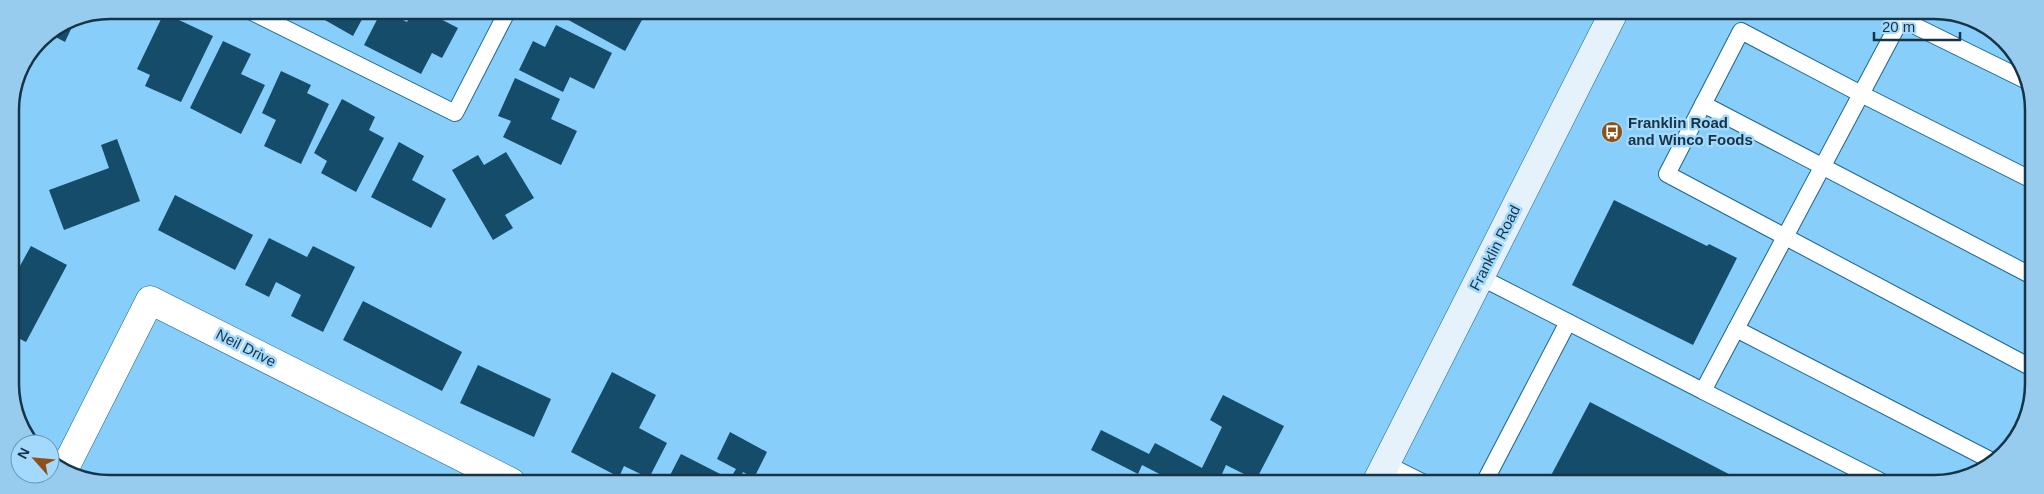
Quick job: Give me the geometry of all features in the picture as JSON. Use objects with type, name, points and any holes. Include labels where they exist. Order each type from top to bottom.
[{"type":"main road","name":"Franklin Road","points":[[1381,474],[1610,19]]},
{"type":"street","name":"Neil Drive","points":[[67,464],[150,300],[489,475]]},
{"type":"lane","points":[[266,19],[455,113],[503,19]]},
{"type":"lane","points":[[1703,391],[1861,94],[1896,19]]},
{"type":"lane","points":[[1907,19],[2019,78]]},
{"type":"lane","points":[[2025,176],[1861,94],[1741,30],[1667,174],[1784,238],[2025,364]]},
{"type":"lane","points":[[1703,104],[2025,272]]},
{"type":"lane","points":[[1480,277],[1868,475]]},
{"type":"lane","points":[[1488,475],[1568,322]]},
{"type":"lane","points":[[1736,328],[1987,458]]},
{"type":"building","points":[[161,19],[177,19],[213,36],[181,102],[145,86],[150,75],[137,69]]},
{"type":"building","points":[[323,19],[362,19],[353,36]]},
{"type":"building","points":[[377,19],[401,19],[407,22],[408,19],[440,19],[458,28],[442,58],[432,53],[421,74],[364,45]]},
{"type":"building","points":[[567,19],[642,19],[625,51]]},
{"type":"building","points":[[556,25],[612,53],[594,89],[570,77],[563,92],[519,70],[533,41],[545,47]]},
{"type":"building","points":[[72,28],[65,42],[55,37]]},
{"type":"building","points":[[223,41],[251,54],[241,74],[265,85],[241,134],[190,108]]},
{"type":"building","points":[[281,71],[311,85],[307,93],[329,104],[301,164],[264,146],[276,120],[262,113]]},
{"type":"building","points":[[515,78],[560,99],[551,119],[577,131],[561,165],[503,137],[511,121],[498,116]]},
{"type":"building","points":[[342,99],[375,117],[369,130],[384,138],[356,192],[321,173],[327,161],[314,153]]},
{"type":"building","points":[[117,139],[140,201],[64,230],[49,190],[109,168],[101,145]]},
{"type":"building","points":[[399,142],[424,156],[412,180],[446,199],[431,228],[371,197]]},
{"type":"building","points":[[506,152],[534,198],[505,215],[513,228],[493,240],[452,170],[478,155],[484,165]]},
{"type":"building","points":[[175,195],[253,235],[235,270],[158,230]]},
{"type":"building","points":[[1614,200],[1707,246],[1709,244],[1737,258],[1693,345],[1572,285]]},
{"type":"building","points":[[269,238],[307,257],[313,246],[355,267],[323,332],[291,316],[301,295],[276,282],[269,297],[245,285]]},
{"type":"building","points":[[31,246],[67,265],[26,342],[19,338],[19,268]]},
{"type":"building","points":[[363,301],[462,352],[442,391],[343,340]]},
{"type":"building","points":[[478,365],[551,399],[534,437],[460,403]]},
{"type":"building","points":[[612,372],[656,395],[639,428],[667,443],[651,475],[643,475],[624,466],[620,475],[615,475],[571,452]]},
{"type":"building","points":[[1223,395],[1284,426],[1259,475],[1246,475],[1226,465],[1222,474],[1224,475],[1161,475],[1142,465],[1138,474],[1091,450],[1101,430],[1149,454],[1155,443],[1202,468],[1222,427],[1210,420]]},
{"type":"building","points":[[1590,402],[1731,475],[1551,475]]},
{"type":"building","points":[[730,432],[767,452],[756,475],[748,475],[743,472],[742,475],[732,475],[736,469],[717,459]]},
{"type":"building","points":[[681,454],[722,475],[670,475]]},
{"type":"place","name":"Franklin Road and Winco Foods","points":[[1612,132]]}]
